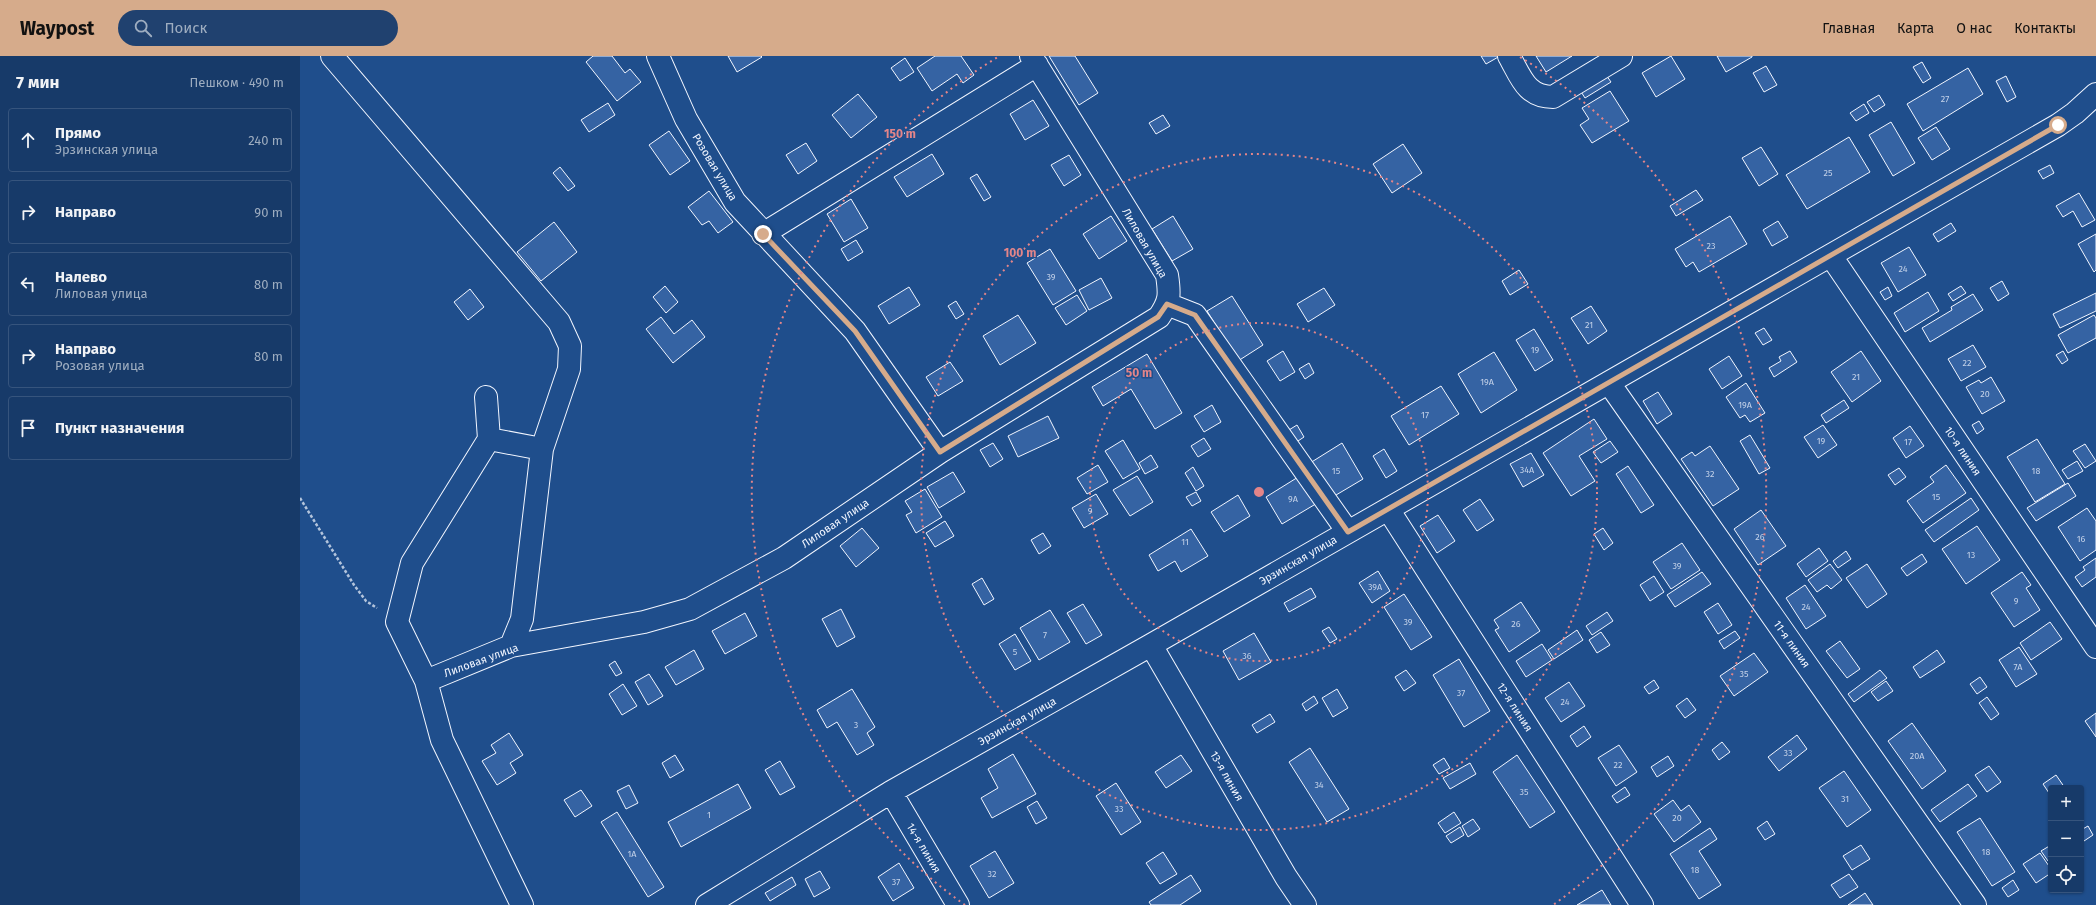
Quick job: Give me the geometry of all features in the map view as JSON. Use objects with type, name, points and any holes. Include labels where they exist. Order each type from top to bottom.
[{"type":"street","points":[[332,56],[559,322],[570,346],[569,370],[542,449],[522,619],[511,646]]},
{"type":"street","name":"Розовая улица","points":[[658,56],[686,119],[735,202],[763,234],[855,331],[940,452]]},
{"type":"street","points":[[1509,56],[1528,88],[1534,94],[1553,97],[1621,56]]},
{"type":"street","points":[[763,234],[1034,60]]},
{"type":"street","name":"Лиловая улица","points":[[426,681],[511,646],[644,622],[690,608],[784,558],[940,452],[1158,317],[1167,304],[1170,291],[1167,275],[1034,60]]},
{"type":"street","name":"Эрзинская улица","points":[[706,905],[891,792],[1151,645],[2058,125],[2075,113],[2096,94]]},
{"type":"street","name":"10-я линия","points":[[1830,256],[2096,646]]},
{"type":"street","points":[[1167,304],[1195,315],[1348,532]]},
{"type":"street","name":"11-я линия","points":[[1609,382],[1975,905]]},
{"type":"street","points":[[486,397],[489,439],[412,563],[396,622],[426,681],[442,740],[522,905]]},
{"type":"street","points":[[489,439],[542,449]]},
{"type":"street","name":"12-я линия","points":[[1388,509],[1642,905]]},
{"type":"street","name":"13-я линия","points":[[1151,645],[1286,877],[1305,905]]},
{"type":"street","name":"14-я линия","points":[[891,792],[958,905]]},
{"type":"path","points":[[300,498],[366,601],[396,622]]},
{"type":"building","points":[[593,56],[612,56],[625,73],[630,69],[641,82],[617,101],[586,62]]},
{"type":"building","points":[[728,56],[761,56],[762,57],[737,72]]},
{"type":"building","points":[[935,56],[961,56],[974,75],[963,83],[957,74],[932,91],[917,68]]},
{"type":"building","points":[[1049,56],[1075,56],[1098,93],[1079,105]]},
{"type":"building","points":[[1481,56],[1500,56],[1486,64]]},
{"type":"building","points":[[1536,56],[1572,56],[1546,72]]},
{"type":"building","points":[[1671,56],[1685,79],[1656,97],[1642,73]]},
{"type":"building","points":[[1717,56],[1752,56],[1752,57],[1726,72]]},
{"type":"building","points":[[905,58],[914,72],[900,81],[891,68]]},
{"type":"building","points":[[1922,62],[1931,78],[1923,83],[1913,67]]},
{"type":"building","points":[[1766,66],[1777,85],[1764,92],[1753,73]]},
{"type":"building","points":[[1968,68],[1983,94],[1923,131],[1907,104]]},
{"type":"building","points":[[1604,72],[1611,82],[1585,98],[1578,87]]},
{"type":"building","points":[[2006,76],[2016,97],[2007,102],[1996,81]]},
{"type":"building","points":[[1610,91],[1629,121],[1592,143],[1580,125],[1589,119],[1582,108]]},
{"type":"building","points":[[858,94],[877,117],[851,138],[832,115]]},
{"type":"building","points":[[1879,95],[1885,105],[1874,112],[1867,102]]},
{"type":"building","points":[[1033,100],[1049,126],[1025,140],[1010,114]]},
{"type":"building","points":[[608,103],[615,115],[589,132],[581,120]]},
{"type":"building","points":[[1864,104],[1869,113],[1856,121],[1850,113]]},
{"type":"building","points":[[1163,115],[1170,126],[1156,134],[1149,123]]},
{"type":"building","points":[[1891,122],[1915,163],[1893,176],[1869,135]]},
{"type":"building","points":[[1936,127],[1950,149],[1932,160],[1918,138]]},
{"type":"building","points":[[669,131],[690,161],[670,175],[649,145]]},
{"type":"building","points":[[1849,137],[1870,172],[1807,209],[1786,175]]},
{"type":"building","points":[[806,143],[817,161],[798,174],[786,155]]},
{"type":"building","points":[[1403,144],[1422,173],[1392,193],[1373,164]]},
{"type":"building","points":[[1761,147],[1778,174],[1759,186],[1742,158]]},
{"type":"building","points":[[932,154],[944,174],[907,197],[894,177]]},
{"type":"building","points":[[1069,155],[1081,175],[1064,186],[1051,165]]},
{"type":"building","points":[[2050,165],[2054,173],[2043,179],[2038,171]]},
{"type":"building","points":[[560,167],[575,186],[568,191],[553,173]]},
{"type":"building","points":[[977,174],[991,197],[984,201],[970,178]]},
{"type":"building","points":[[1696,190],[1703,200],[1676,216],[1670,206]]},
{"type":"building","points":[[709,191],[733,222],[718,233],[709,221],[702,225],[688,207]]},
{"type":"building","points":[[2079,193],[2095,220],[2082,227],[2073,211],[2063,217],[2056,206]]},
{"type":"building","points":[[851,199],[868,228],[844,242],[827,214]]},
{"type":"building","points":[[1111,216],[1127,241],[1099,259],[1083,234]]},
{"type":"building","points":[[1173,216],[1193,249],[1172,261],[1152,229]]},
{"type":"building","points":[[1730,216],[1747,244],[1699,272],[1693,262],[1686,267],[1675,249]]},
{"type":"building","points":[[1778,221],[1788,237],[1772,246],[1763,230]]},
{"type":"building","points":[[554,222],[577,252],[541,281],[517,252]]},
{"type":"building","points":[[1951,223],[1956,231],[1938,242],[1933,234]]},
{"type":"building","points":[[2096,234],[2096,270],[2094,272],[2078,244]]},
{"type":"building","points":[[856,240],[863,252],[848,261],[841,249]]},
{"type":"building","points":[[1909,247],[1926,275],[1898,292],[1881,263]]},
{"type":"building","points":[[1050,249],[1076,291],[1053,305],[1027,263]]},
{"type":"building","points":[[1519,270],[1528,284],[1510,295],[1502,281]]},
{"type":"building","points":[[1101,278],[1112,298],[1089,310],[1079,290]]},
{"type":"building","points":[[2002,281],[2009,294],[1998,301],[1990,288]]},
{"type":"building","points":[[665,286],[678,302],[666,313],[653,297]]},
{"type":"building","points":[[1961,286],[1966,293],[1953,301],[1948,294]]},
{"type":"building","points":[[909,287],[920,305],[889,324],[878,306]]},
{"type":"building","points":[[1888,287],[1892,296],[1885,300],[1880,292]]},
{"type":"building","points":[[1324,288],[1335,305],[1308,322],[1297,304]]},
{"type":"building","points":[[470,289],[484,307],[468,320],[454,302]]},
{"type":"building","points":[[1928,292],[1939,311],[1905,332],[1894,313]]},
{"type":"building","points":[[2096,293],[2096,311],[2060,328],[2053,314]]},
{"type":"building","points":[[1973,294],[1983,310],[1930,342],[1922,328],[1952,310],[1951,307]]},
{"type":"building","points":[[1077,295],[1087,311],[1066,325],[1055,308]]},
{"type":"building","points":[[1232,296],[1263,345],[1238,361],[1207,311]]},
{"type":"building","points":[[956,301],[964,314],[956,319],[948,306]]},
{"type":"building","points":[[1591,306],[1607,331],[1588,344],[1571,318]]},
{"type":"building","points":[[1018,315],[1036,343],[1000,365],[983,336]]},
{"type":"building","points":[[2094,315],[2096,318],[2096,338],[2068,353],[2058,335]]},
{"type":"building","points":[[661,317],[674,334],[692,320],[705,337],[673,363],[646,329]]},
{"type":"building","points":[[1764,328],[1772,340],[1763,345],[1755,333]]},
{"type":"building","points":[[1534,329],[1553,360],[1535,371],[1516,340]]},
{"type":"building","points":[[1973,345],[1986,367],[1961,381],[1948,359]]},
{"type":"building","points":[[1283,351],[1295,372],[1280,381],[1267,361]]},
{"type":"building","points":[[1790,351],[1797,362],[1774,377],[1769,368],[1781,361],[1779,357]]},
{"type":"building","points":[[1861,351],[1881,381],[1852,402],[1831,372]]},
{"type":"building","points":[[2063,351],[2068,360],[2062,364],[2056,355]]},
{"type":"building","points":[[1494,352],[1517,390],[1481,413],[1458,374]]},
{"type":"building","points":[[1147,354],[1182,413],[1155,429],[1131,389],[1103,406],[1092,387]]},
{"type":"building","points":[[1729,356],[1742,376],[1722,389],[1709,369]]},
{"type":"building","points":[[950,362],[963,381],[938,396],[926,377]]},
{"type":"building","points":[[1309,363],[1314,373],[1305,379],[1299,369]]},
{"type":"building","points":[[1991,377],[2005,401],[1982,414],[1966,387],[1979,380],[1981,383]]},
{"type":"building","points":[[1746,383],[1765,413],[1750,422],[1745,415],[1740,418],[1726,397]]},
{"type":"building","points":[[1441,386],[1459,414],[1409,445],[1391,416]]},
{"type":"building","points":[[1658,392],[1672,414],[1657,424],[1643,401]]},
{"type":"building","points":[[1844,400],[1849,408],[1826,423],[1821,415]]},
{"type":"building","points":[[1212,405],[1221,422],[1204,432],[1194,416]]},
{"type":"building","points":[[1048,416],[1059,438],[1018,457],[1008,436]]},
{"type":"building","points":[[1594,419],[1607,439],[1579,456],[1595,481],[1571,496],[1543,453]]},
{"type":"building","points":[[1979,421],[1984,429],[1977,434],[1972,425]]},
{"type":"building","points":[[1297,425],[1304,437],[1292,445],[1284,433]]},
{"type":"building","points":[[1823,425],[1837,445],[1818,458],[1804,437]]},
{"type":"building","points":[[1910,426],[1924,446],[1906,458],[1893,438]]},
{"type":"building","points":[[1750,435],[1770,468],[1759,474],[1740,441]]},
{"type":"building","points":[[1204,438],[1211,449],[1198,457],[1191,446]]},
{"type":"building","points":[[2037,439],[2065,484],[2035,502],[2007,457]]},
{"type":"building","points":[[1123,440],[1140,469],[1123,479],[1105,451]]},
{"type":"building","points":[[1610,441],[1618,452],[1601,463],[1593,452]]},
{"type":"building","points":[[993,443],[1003,459],[990,467],[980,450]]},
{"type":"building","points":[[1342,443],[1363,479],[1331,498],[1310,463]]},
{"type":"building","points":[[2085,444],[2096,461],[2085,468],[2073,451]]},
{"type":"building","points":[[1710,446],[1739,489],[1713,506],[1681,459],[1692,452],[1695,456]]},
{"type":"building","points":[[1384,449],[1397,471],[1386,478],[1373,456]]},
{"type":"building","points":[[1531,453],[1544,475],[1523,487],[1510,464]]},
{"type":"building","points":[[1151,455],[1158,467],[1145,474],[1139,463]]},
{"type":"building","points":[[2077,461],[2083,471],[2068,479],[2062,470]]},
{"type":"building","points":[[1098,465],[1108,482],[1087,494],[1077,478]]},
{"type":"building","points":[[1946,465],[1966,493],[1923,523],[1907,501],[1934,482],[1930,477]]},
{"type":"building","points":[[1628,466],[1654,505],[1641,513],[1616,474]]},
{"type":"building","points":[[1193,467],[1204,486],[1196,491],[1185,473]]},
{"type":"building","points":[[1899,468],[1906,477],[1895,485],[1888,475]]},
{"type":"building","points":[[953,472],[965,492],[939,508],[927,487]]},
{"type":"building","points":[[1303,474],[1319,502],[1282,524],[1266,497]]},
{"type":"building","points":[[1137,476],[1153,502],[1130,516],[1113,490]]},
{"type":"building","points":[[2068,483],[2076,496],[2036,521],[2027,508]]},
{"type":"building","points":[[925,489],[942,517],[916,533],[906,515],[912,512],[905,501]]},
{"type":"building","points":[[1196,492],[1201,501],[1192,506],[1186,497]]},
{"type":"building","points":[[1096,494],[1108,514],[1084,528],[1072,508]]},
{"type":"building","points":[[1238,495],[1250,516],[1224,532],[1211,512]]},
{"type":"building","points":[[1971,498],[1979,510],[1934,542],[1925,530]]},
{"type":"building","points":[[1480,499],[1494,520],[1477,531],[1463,510]]},
{"type":"building","points":[[2087,508],[2096,521],[2096,550],[2080,561],[2058,527]]},
{"type":"building","points":[[1761,510],[1786,546],[1758,565],[1734,529]]},
{"type":"building","points":[[1438,515],[1455,541],[1437,553],[1420,526]]},
{"type":"building","points":[[945,521],[954,536],[935,547],[926,533]]},
{"type":"building","points":[[1977,526],[2000,560],[1966,584],[1942,549]]},
{"type":"building","points":[[862,528],[879,548],[856,567],[840,546]]},
{"type":"building","points":[[1603,528],[1613,543],[1604,550],[1594,534]]},
{"type":"building","points":[[1191,529],[1208,556],[1181,572],[1175,561],[1158,571],[1149,555]]},
{"type":"building","points":[[1043,533],[1051,546],[1039,554],[1031,540]]},
{"type":"building","points":[[1682,543],[1700,570],[1671,589],[1653,562]]},
{"type":"building","points":[[1819,548],[1828,561],[1806,577],[1797,564]]},
{"type":"building","points":[[1846,551],[1851,559],[1838,568],[1833,561]]},
{"type":"building","points":[[1922,554],[1927,562],[1907,576],[1901,568]]},
{"type":"building","points":[[2096,558],[2096,577],[2082,587],[2075,577],[2085,570],[2083,567]]},
{"type":"building","points":[[1830,564],[1842,580],[1831,589],[1827,585],[1817,592],[1808,580]]},
{"type":"building","points":[[1867,564],[1887,594],[1867,608],[1846,578]]},
{"type":"building","points":[[1378,571],[1390,591],[1372,603],[1359,583]]},
{"type":"building","points":[[1702,572],[1711,584],[1675,607],[1667,595]]},
{"type":"building","points":[[2022,572],[2031,585],[2026,588],[2040,610],[2014,627],[1991,593]]},
{"type":"building","points":[[1654,576],[1664,592],[1650,601],[1640,585]]},
{"type":"building","points":[[982,578],[994,599],[984,605],[972,584]]},
{"type":"building","points":[[1805,585],[1826,616],[1806,629],[1786,598]]},
{"type":"building","points":[[1311,588],[1316,597],[1289,612],[1284,603]]},
{"type":"building","points":[[1404,594],[1432,637],[1411,650],[1384,607]]},
{"type":"building","points":[[1521,602],[1540,631],[1509,652],[1495,630],[1499,628],[1494,620]]},
{"type":"building","points":[[1718,603],[1732,625],[1718,634],[1704,612]]},
{"type":"building","points":[[1083,604],[1102,635],[1086,644],[1067,613]]},
{"type":"building","points":[[841,609],[855,637],[837,647],[822,619]]},
{"type":"building","points":[[1050,610],[1070,642],[1039,660],[1020,628]]},
{"type":"building","points":[[1607,612],[1613,621],[1592,635],[1586,626]]},
{"type":"building","points":[[745,613],[757,636],[725,654],[712,631]]},
{"type":"building","points":[[2050,622],[2062,639],[2031,660],[2020,643]]},
{"type":"building","points":[[1329,627],[1337,639],[1330,643],[1322,631]]},
{"type":"building","points":[[1577,630],[1583,640],[1554,659],[1548,650]]},
{"type":"building","points":[[1735,631],[1740,638],[1724,649],[1719,641]]},
{"type":"building","points":[[1601,632],[1610,645],[1597,653],[1589,640]]},
{"type":"building","points":[[1254,633],[1271,662],[1239,680],[1223,651]]},
{"type":"building","points":[[1015,634],[1031,661],[1015,670],[999,644]]},
{"type":"building","points":[[1840,641],[1860,669],[1847,678],[1826,651]]},
{"type":"building","points":[[1542,644],[1552,660],[1526,677],[1516,661]]},
{"type":"building","points":[[2019,647],[2037,674],[2016,687],[1999,660]]},
{"type":"building","points":[[694,650],[704,669],[676,685],[665,667]]},
{"type":"building","points":[[1937,650],[1945,662],[1920,678],[1913,667]]},
{"type":"building","points":[[1754,653],[1768,672],[1734,696],[1720,676]]},
{"type":"building","points":[[1459,659],[1490,711],[1464,727],[1433,675]]},
{"type":"building","points":[[615,661],[622,673],[616,676],[609,665]]},
{"type":"building","points":[[1406,670],[1416,683],[1404,691],[1395,677]]},
{"type":"building","points":[[1880,670],[1887,678],[1854,702],[1848,694]]},
{"type":"building","points":[[649,674],[663,696],[648,705],[635,682]]},
{"type":"building","points":[[1980,677],[1987,687],[1977,694],[1970,684]]},
{"type":"building","points":[[1654,680],[1659,688],[1649,694],[1644,687]]},
{"type":"building","points":[[1886,681],[1893,691],[1878,701],[1871,692]]},
{"type":"building","points":[[1569,682],[1585,706],[1561,722],[1545,698]]},
{"type":"building","points":[[623,684],[637,706],[622,715],[609,694]]},
{"type":"building","points":[[852,689],[875,727],[867,733],[874,745],[857,755],[837,722],[827,728],[817,710]]},
{"type":"building","points":[[1337,689],[1348,708],[1333,717],[1322,698]]},
{"type":"building","points":[[1314,696],[1318,703],[1306,711],[1302,704]]},
{"type":"building","points":[[1987,697],[1999,714],[1991,720],[1979,703]]},
{"type":"building","points":[[1687,698],[1696,710],[1685,718],[1676,706]]},
{"type":"building","points":[[2096,713],[2096,737],[2085,721]]},
{"type":"building","points":[[1270,714],[1275,722],[1257,733],[1252,725]]},
{"type":"building","points":[[1912,723],[1946,771],[1922,789],[1888,741]]},
{"type":"building","points":[[1584,726],[1591,737],[1577,747],[1570,736]]},
{"type":"building","points":[[509,733],[523,755],[510,763],[516,773],[497,785],[482,761],[496,753],[491,745]]},
{"type":"building","points":[[1797,735],[1807,749],[1779,771],[1768,757]]},
{"type":"building","points":[[1722,742],[1730,752],[1719,760],[1712,750]]},
{"type":"building","points":[[1619,745],[1637,772],[1616,786],[1598,758]]},
{"type":"building","points":[[1310,748],[1349,809],[1327,822],[1289,762]]},
{"type":"building","points":[[1013,754],[1036,794],[992,818],[981,798],[998,788],[988,769]]},
{"type":"building","points":[[675,755],[684,770],[670,778],[662,763]]},
{"type":"building","points":[[1181,755],[1192,771],[1166,788],[1155,772]]},
{"type":"building","points":[[1517,755],[1555,812],[1530,828],[1493,772]]},
{"type":"building","points":[[1668,756],[1674,766],[1657,777],[1651,767]]},
{"type":"building","points":[[1444,758],[1450,768],[1439,774],[1433,765]]},
{"type":"building","points":[[780,761],[795,787],[780,795],[765,770]]},
{"type":"building","points":[[1470,763],[1476,774],[1450,789],[1443,778]]},
{"type":"building","points":[[1989,766],[2001,782],[1987,792],[1975,775]]},
{"type":"building","points":[[1844,771],[1871,810],[1847,827],[1819,788]]},
{"type":"building","points":[[2056,775],[2063,785],[2048,785],[2048,792],[2043,784]]},
{"type":"building","points":[[1116,783],[1141,822],[1121,835],[1096,796]]},
{"type":"building","points":[[738,784],[751,808],[681,847],[668,822]]},
{"type":"building","points":[[1968,784],[1977,796],[1940,822],[1931,810]]},
{"type":"building","points":[[629,785],[638,803],[626,809],[617,791]]},
{"type":"building","points":[[1625,787],[1630,795],[1617,803],[1612,796]]},
{"type":"building","points":[[581,790],[592,806],[575,817],[564,800]]},
{"type":"building","points":[[1673,800],[1681,811],[1689,805],[1701,822],[1674,842],[1654,814]]},
{"type":"building","points":[[1037,801],[1047,818],[1036,824],[1027,807]]},
{"type":"building","points":[[617,812],[664,887],[648,897],[601,822]]},
{"type":"building","points":[[1454,812],[1461,823],[1445,833],[1438,823]]},
{"type":"building","points":[[1980,818],[2015,872],[1992,886],[1957,832]]},
{"type":"building","points":[[1473,819],[1480,829],[1468,837],[1462,826]]},
{"type":"building","points":[[1767,821],[1775,834],[1765,840],[1757,828]]},
{"type":"building","points":[[2088,826],[2093,835],[2084,841],[2084,828]]},
{"type":"building","points":[[1460,827],[1464,835],[1451,843],[1446,836]]},
{"type":"building","points":[[1710,828],[1717,839],[1699,851],[1721,885],[1699,899],[1670,854]]},
{"type":"building","points":[[1861,845],[1870,859],[1852,870],[1843,856]]},
{"type":"building","points":[[2048,847],[2048,861],[2041,851]]},
{"type":"building","points":[[995,851],[1014,883],[989,898],[970,866]]},
{"type":"building","points":[[1163,852],[1177,874],[1160,884],[1146,863]]},
{"type":"building","points":[[2040,853],[2048,865],[2048,875],[2036,883],[2023,864]]},
{"type":"building","points":[[899,863],[914,888],[893,901],[878,877]]},
{"type":"building","points":[[820,871],[830,888],[814,897],[805,879]]},
{"type":"building","points":[[1849,874],[1858,887],[1840,898],[1831,885]]},
{"type":"building","points":[[1191,875],[1201,891],[1180,905],[1151,905],[1149,902]]},
{"type":"building","points":[[792,877],[796,885],[770,901],[765,893]]},
{"type":"building","points":[[2013,880],[2019,890],[2008,897],[2002,888]]},
{"type":"building","points":[[1602,890],[1611,905],[1577,905]]},
{"type":"building","points":[[1865,893],[1873,905],[1848,905]]},
{"type":"route","points":[[763,234],[855,331],[940,452],[1158,317],[1167,304],[1195,315],[1280,438],[1348,532],[2058,125]]}]
